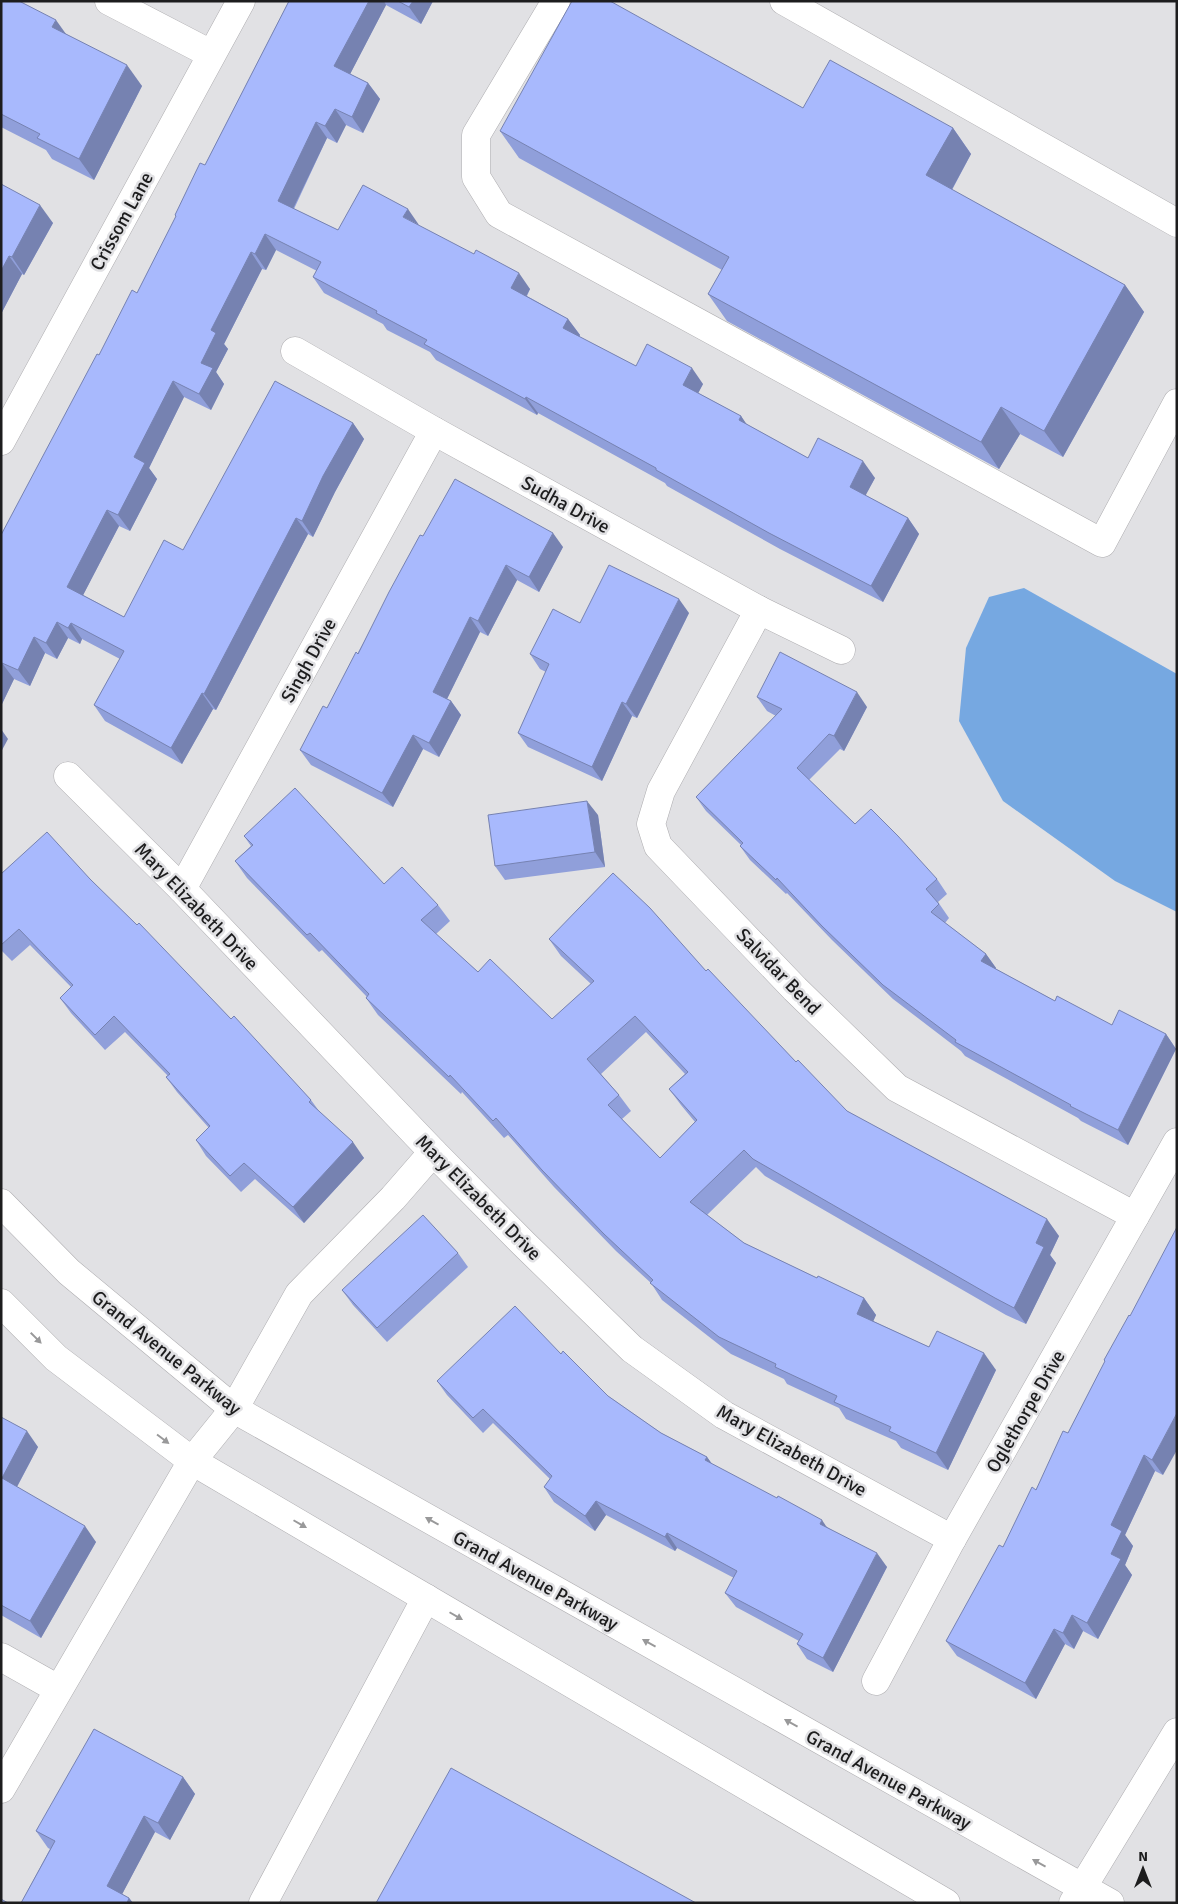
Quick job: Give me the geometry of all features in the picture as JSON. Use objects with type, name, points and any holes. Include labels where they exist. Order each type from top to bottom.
[{"type":"street","points":[[109,1],[211,54]]},
{"type":"street","name":"Crissom Lane","points":[[1,441],[8,414],[242,1]]},
{"type":"street","points":[[556,1],[476,135],[476,178],[499,214],[1102,543],[1177,403]]},
{"type":"street","points":[[784,1],[1177,223]]},
{"type":"street","name":"Sudha Drive","points":[[295,351],[434,431],[759,610],[841,650]]},
{"type":"street","name":"Singh Drive","points":[[182,889],[434,431]]},
{"type":"street","name":"Salvidar Bend","points":[[759,610],[661,791],[651,824],[658,846],[794,989],[897,1088],[1136,1216]]},
{"type":"street","name":"Mary Elizabeth Drive","points":[[68,776],[182,889],[433,1152],[632,1349],[724,1415],[952,1539]]},
{"type":"street","name":"Oglethorpe Drive","points":[[876,1681],[952,1539],[1177,1142]]},
{"type":"street","points":[[1,1789],[192,1461],[234,1409],[299,1294],[393,1198],[433,1152]]},
{"type":"street","name":"Grand Avenue Parkway","points":[[1,1203],[68,1272],[234,1409],[1077,1895],[1110,1903]]},
{"type":"street","points":[[1,1303],[56,1358],[192,1461],[946,1903]]},
{"type":"street","points":[[263,1903],[426,1598]]},
{"type":"street","points":[[1,1657],[58,1689]]},
{"type":"street","points":[[1077,1895],[1177,1732]]},
{"type":"water","points":[[1024,588],[1177,674],[1177,912],[1115,881],[1003,801],[959,721],[966,648],[989,597]]},
{"type":"building","points":[[1,1],[19,1],[56,20],[52,27],[127,65],[79,159],[37,138],[40,134],[1,114]]},
{"type":"building","points":[[289,1],[369,1],[334,66],[368,83],[352,117],[335,109],[325,126],[316,122],[278,201],[338,230],[363,185],[408,209],[403,217],[474,254],[476,250],[519,273],[511,288],[568,319],[563,328],[636,366],[647,344],[692,368],[683,385],[741,416],[739,420],[808,458],[818,438],[863,461],[850,487],[908,518],[871,586],[769,533],[656,470],[656,468],[526,397],[525,399],[424,344],[427,340],[313,277],[321,262],[265,234],[255,254],[251,252],[211,330],[216,333],[201,363],[213,368],[199,394],[173,381],[134,457],[145,463],[118,515],[107,510],[67,587],[124,617],[164,540],[183,550],[275,381],[353,423],[323,476],[302,521],[296,518],[204,694],[202,693],[171,748],[94,705],[124,651],[71,623],[68,628],[57,622],[46,643],[34,637],[18,670],[2,663],[1,665],[1,535],[97,354],[99,355],[132,290],[137,293],[176,216],[200,163],[205,165]]},
{"type":"building","points":[[398,1],[413,1],[409,7]]},
{"type":"building","points":[[572,1],[610,1],[803,108],[830,60],[953,128],[926,175],[1125,285],[1044,431],[1001,407],[981,442],[708,294],[729,257],[500,131]]},
{"type":"building","points":[[1,184],[40,205],[12,257],[9,256],[1,271]]},
{"type":"building","points":[[455,479],[553,533],[529,577],[506,565],[478,621],[470,617],[433,692],[451,701],[429,743],[413,735],[382,793],[300,750],[323,706],[327,708],[356,652],[358,654],[420,535],[423,536]]},
{"type":"building","points":[[609,565],[679,599],[626,704],[622,702],[592,767],[518,733],[549,664],[530,654],[553,609],[580,623]]},
{"type":"building","points":[[780,652],[857,692],[834,736],[829,734],[797,768],[855,824],[871,809],[898,836],[937,879],[926,889],[939,904],[931,912],[986,954],[981,961],[1055,1001],[1057,996],[1112,1025],[1119,1010],[1166,1034],[1118,1130],[1070,1106],[955,1042],[956,1040],[883,985],[822,926],[777,878],[776,880],[740,846],[743,843],[696,797],[782,709],[757,697]]},
{"type":"building","points":[[295,788],[384,884],[402,867],[438,905],[421,920],[478,972],[490,959],[552,1019],[594,981],[549,939],[613,873],[650,908],[706,971],[708,969],[796,1062],[798,1060],[847,1111],[1047,1219],[1036,1243],[1044,1247],[1014,1308],[753,1159],[744,1150],[690,1202],[744,1243],[864,1298],[857,1314],[929,1347],[937,1331],[984,1353],[936,1453],[889,1431],[891,1427],[834,1402],[837,1396],[775,1367],[776,1364],[719,1337],[650,1283],[653,1280],[604,1234],[542,1170],[496,1118],[493,1121],[450,1075],[449,1077],[366,998],[369,994],[310,933],[307,935],[235,861],[253,845],[244,836]],"holes":[[[635,1016],[688,1072],[669,1089],[697,1120],[660,1158],[608,1105],[619,1095],[587,1059]]]},
{"type":"building","points":[[587,801],[595,852],[495,866],[488,815]]},
{"type":"building","points":[[47,832],[90,879],[137,925],[139,923],[231,1019],[234,1016],[311,1100],[309,1102],[353,1142],[293,1207],[244,1163],[230,1176],[196,1140],[210,1126],[166,1077],[170,1074],[114,1016],[95,1035],[60,998],[73,985],[19,929],[1,945],[1,874]]},
{"type":"building","points":[[423,1215],[458,1253],[377,1328],[342,1290]]},
{"type":"building","points":[[1177,1227],[1177,1413],[1152,1460],[1144,1455],[1111,1525],[1122,1531],[1111,1554],[1121,1559],[1087,1623],[1072,1615],[1063,1633],[1054,1629],[1025,1683],[946,1641],[999,1545],[1003,1547],[1032,1487],[1036,1490],[1063,1431],[1068,1433],[1104,1360],[1130,1316]]},
{"type":"building","points":[[515,1306],[561,1354],[563,1351],[608,1396],[661,1433],[707,1457],[705,1460],[822,1520],[820,1524],[877,1553],[823,1658],[797,1644],[803,1634],[725,1593],[737,1571],[667,1533],[665,1537],[596,1501],[585,1516],[544,1487],[552,1476],[483,1409],[473,1418],[437,1381]]},
{"type":"building","points":[[1,1417],[27,1431],[2,1478],[85,1526],[30,1621],[1,1605]]},
{"type":"building","points":[[94,1729],[183,1777],[158,1823],[144,1816],[107,1886],[129,1898],[127,1903],[21,1903],[55,1841],[36,1831]]},
{"type":"building","points":[[451,1768],[696,1903],[376,1903]]}]
